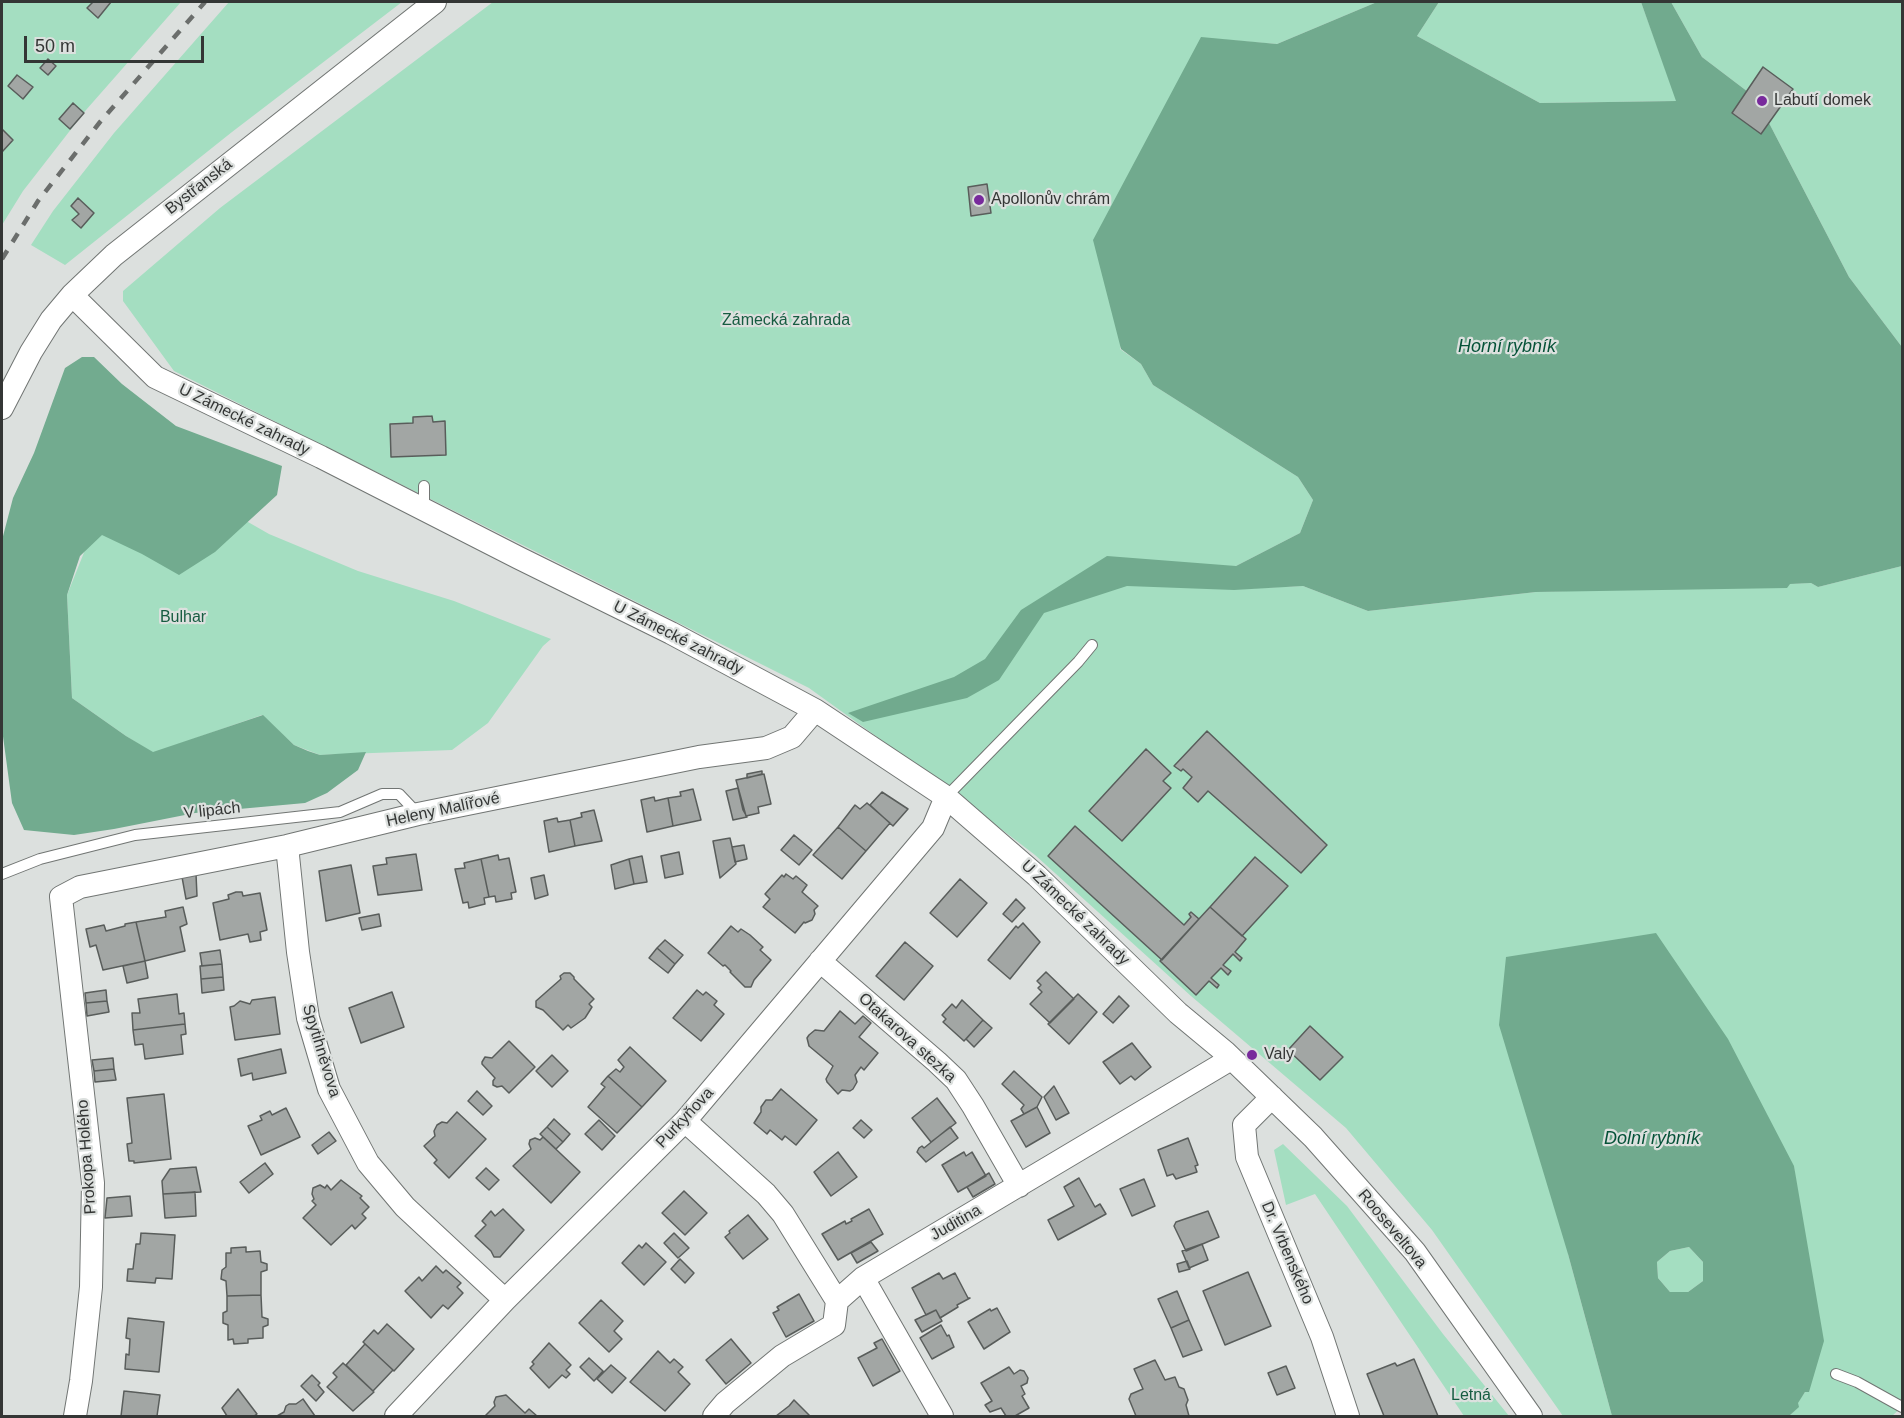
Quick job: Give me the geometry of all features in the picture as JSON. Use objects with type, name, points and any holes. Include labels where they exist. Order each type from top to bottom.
[{"type":"street","name":"Bystřanská","points":[[2,408],[31,352],[51,320],[114,255],[435,2]]},
{"type":"street","name":"U Zámecké zahrady","points":[[72,296],[155,377],[321,457],[671,633],[815,710],[946,797],[1038,876],[1178,1013],[1231,1059]]},
{"type":"street","name":"Heleny Malířové","points":[[61,897],[80,887],[287,846],[418,814],[699,757],[766,748],[792,737],[815,710]]},
{"type":"street","name":"Purkyňova","points":[[396,1416],[505,1300],[685,1121],[933,828],[946,797]]},
{"type":"street","name":"Spytihněvova","points":[[287,846],[298,952],[308,1018],[329,1089],[368,1163],[405,1207],[505,1300]]},
{"type":"street","name":"Prokopa Holého","points":[[61,897],[93,1183],[91,1287],[75,1416]]},
{"type":"street","name":"Otakarova stezka","points":[[820,961],[956,1080],[1019,1186]]},
{"type":"street","name":"Rooseveltova","points":[[1231,1059],[1313,1137],[1415,1252],[1531,1416]]},
{"type":"street","name":"Juditina","points":[[837,1301],[863,1278],[1231,1059]]},
{"type":"street","name":"Dr. Vrbenského","points":[[1272,1097],[1245,1125],[1247,1157],[1322,1337],[1348,1416]]},
{"type":"street","points":[[685,1121],[766,1194],[783,1214],[837,1301],[834,1325],[782,1356],[725,1403],[714,1416]]},
{"type":"street","points":[[863,1278],[942,1416]]},
{"type":"lane","points":[[424,486],[424,510]]},
{"type":"lane","points":[[946,797],[1092,645]]},
{"type":"lane","name":"V lipách","points":[[2,874],[40,859],[135,835],[340,812],[382,794],[399,794],[418,814]]},
{"type":"lane","points":[[1836,1374],[1857,1382],[1902,1407]]},
{"type":"green space","points":[[2,2],[181,2],[86,110],[23,191],[2,225]]},
{"type":"green space","points":[[229,2],[402,2],[232,132],[65,265],[31,245],[53,211],[114,133]]},
{"type":"green space","name":"Zámecká zahrada","points":[[493,2],[1377,2],[1277,44],[1201,38],[1120,349],[1141,364],[1153,385],[1298,477],[1313,500],[1300,533],[1236,566],[1234,589],[1303,586],[1368,611],[1536,592],[1811,583],[1818,587],[1902,566],[1902,1407],[1892,1416],[1789,1416],[1798,1407],[1797,1403],[1805,1392],[1794,1166],[1568,1254],[1612,1416],[1563,1416],[1432,1230],[1346,1128],[1191,996],[1035,855],[941,783],[809,688],[174,371],[123,301],[123,291],[220,208]]},
{"type":"green space","points":[[1439,2],[1641,2],[1677,101],[1540,103],[1417,36]]},
{"type":"green space","points":[[1671,2],[1902,2],[1902,347],[1849,277],[1756,98],[1702,57]]},
{"type":"green space","name":"Bulhar","points":[[109,490],[241,518],[269,534],[358,571],[454,601],[551,639],[543,646],[488,723],[452,750],[320,755],[294,745],[262,715],[153,753],[72,698],[67,595]]},
{"type":"green space","name":"Letná","points":[[1283,1144],[1347,1206],[1443,1334],[1509,1416],[1464,1416],[1315,1194],[1286,1205],[1274,1150]]},
{"type":"green space","points":[[1689,1247],[1703,1262],[1703,1281],[1688,1292],[1670,1292],[1658,1278],[1657,1262],[1670,1251]]},
{"type":"shaded area","points":[[82,357],[94,357],[122,384],[176,426],[282,466],[277,495],[215,552],[179,575],[102,535],[80,556],[67,595],[72,698],[153,752],[263,715],[294,745],[308,751],[320,755],[366,752],[358,770],[327,793],[305,803],[195,813],[74,835],[24,830],[12,803],[2,729],[2,540],[13,498],[34,453],[65,368]]},
{"type":"water","name":"Horní rybník","points":[[1377,2],[1439,2],[1417,36],[1540,103],[1676,101],[1641,2],[1671,2],[1702,57],[1756,98],[1849,277],[1902,347],[1902,566],[1818,587],[1811,583],[1790,584],[1787,588],[1536,592],[1368,611],[1303,586],[1234,590],[1127,586],[1044,613],[999,680],[967,698],[863,722],[848,713],[954,677],[985,659],[1021,610],[1107,556],[1236,566],[1300,533],[1313,500],[1298,477],[1153,385],[1141,364],[1121,349],[1093,240],[1201,37],[1277,44]]},
{"type":"water","name":"Dolní rybník","points":[[1656,933],[1728,1039],[1794,1166],[1824,1341],[1809,1392],[1805,1392],[1798,1403],[1799,1407],[1789,1416],[1612,1416],[1568,1254],[1499,1025],[1506,957]],"holes":[[[1689,1247],[1703,1262],[1703,1281],[1688,1292],[1670,1292],[1658,1278],[1657,1262],[1670,1251]]]},
{"type":"building","points":[[93,2],[111,2],[98,18],[87,8]]},
{"type":"building","points":[[48,59],[56,66],[48,75],[40,68]]},
{"type":"building","name":"Labutí domek","points":[[1763,67],[1793,89],[1761,134],[1732,113]]},
{"type":"building","points":[[17,75],[33,87],[23,99],[8,86]]},
{"type":"building","points":[[73,103],[84,113],[70,129],[59,119]]},
{"type":"building","points":[[2,129],[13,140],[2,152]]},
{"type":"building","name":"Apollonův chrám","points":[[987,184],[991,213],[971,216],[968,187]]},
{"type":"building","points":[[78,198],[94,213],[81,228],[72,220],[79,214],[71,206]]},
{"type":"building","points":[[432,416],[433,422],[445,421],[446,455],[391,457],[390,424],[413,423],[413,417]]},
{"type":"building","points":[[1207,731],[1327,845],[1301,873],[1208,791],[1198,802],[1183,788],[1192,777],[1183,769],[1181,771],[1174,766]]},
{"type":"building","points":[[1146,749],[1171,773],[1163,781],[1171,788],[1122,841],[1089,811]]},
{"type":"building","points":[[762,771],[762,774],[747,778],[747,774]]},
{"type":"building","points":[[764,774],[771,804],[758,807],[759,813],[746,816],[736,780]]},
{"type":"building","points":[[738,788],[747,817],[733,820],[726,791]]},
{"type":"building","points":[[693,789],[701,820],[673,826],[668,798],[681,796],[680,792]]},
{"type":"building","points":[[882,792],[908,809],[893,826],[870,805]]},
{"type":"building","points":[[654,797],[655,801],[668,798],[673,826],[647,832],[641,800]]},
{"type":"building","points":[[867,803],[890,823],[866,851],[838,827],[855,805],[860,809]]},
{"type":"building","points":[[594,810],[602,841],[575,846],[570,820],[582,817],[581,813]]},
{"type":"building","points":[[557,818],[558,822],[570,820],[575,846],[549,852],[544,821]]},
{"type":"building","points":[[1075,826],[1184,925],[1191,917],[1189,914],[1191,912],[1199,919],[1162,960],[1048,856]]},
{"type":"building","points":[[838,827],[866,851],[842,879],[813,855]]},
{"type":"building","points":[[794,835],[812,850],[799,865],[781,850]]},
{"type":"building","points":[[730,838],[736,864],[720,878],[713,841]]},
{"type":"building","points":[[744,845],[747,859],[735,862],[732,847]]},
{"type":"building","points":[[679,852],[683,874],[665,878],[661,856]]},
{"type":"building","points":[[416,854],[422,890],[378,895],[373,866],[387,864],[386,858]]},
{"type":"building","points":[[498,855],[499,860],[509,858],[516,892],[511,893],[512,899],[496,902],[495,896],[489,897],[481,859]]},
{"type":"building","points":[[642,856],[647,882],[634,884],[629,859]]},
{"type":"building","points":[[1255,857],[1288,886],[1242,936],[1210,907]]},
{"type":"building","points":[[481,859],[489,897],[484,898],[485,904],[469,908],[468,902],[463,903],[455,869],[465,868],[464,863]]},
{"type":"building","points":[[629,859],[634,884],[615,889],[611,865]]},
{"type":"building","points":[[351,865],[360,913],[326,921],[319,871]]},
{"type":"building","points":[[196,874],[197,896],[186,899],[182,877]]},
{"type":"building","points":[[786,874],[793,879],[796,876],[807,885],[802,892],[818,906],[814,910],[812,920],[804,922],[795,933],[763,907],[770,899],[765,894],[782,875],[784,877]]},
{"type":"building","points":[[544,875],[548,895],[535,899],[531,878]]},
{"type":"building","points":[[960,879],[987,903],[957,937],[930,913]]},
{"type":"building","points":[[242,892],[243,896],[260,893],[267,930],[260,932],[261,940],[250,942],[248,934],[220,940],[213,903],[229,899],[228,895]]},
{"type":"building","points":[[1016,899],[1025,908],[1012,922],[1003,914]]},
{"type":"building","points":[[183,907],[187,924],[180,927],[185,951],[145,961],[136,922],[166,917],[165,911]]},
{"type":"building","points":[[1210,907],[1246,939],[1235,952],[1242,958],[1240,961],[1233,954],[1223,965],[1231,971],[1228,975],[1221,968],[1211,978],[1219,985],[1217,988],[1209,981],[1196,995],[1160,961]]},
{"type":"building","points":[[379,914],[381,926],[362,930],[359,918]]},
{"type":"building","points":[[136,922],[145,961],[103,970],[96,945],[90,947],[86,929],[104,925],[106,931]]},
{"type":"building","points":[[1023,923],[1040,942],[1010,979],[988,960],[1016,926],[1018,928]]},
{"type":"building","points":[[731,926],[738,932],[741,929],[750,935],[763,947],[760,950],[771,960],[751,987],[745,987],[725,965],[723,966],[708,953]]},
{"type":"building","points":[[665,940],[683,955],[675,964],[657,948]]},
{"type":"building","points":[[905,942],[933,966],[904,1000],[876,976]]},
{"type":"building","points":[[657,948],[675,964],[668,973],[649,958]]},
{"type":"building","points":[[220,950],[222,964],[202,966],[200,953]]},
{"type":"building","points":[[145,961],[148,978],[127,983],[123,966]]},
{"type":"building","points":[[222,964],[223,977],[201,979],[200,966]]},
{"type":"building","points":[[1046,972],[1074,999],[1050,1023],[1030,1004],[1042,992],[1038,988],[1041,985],[1037,981]]},
{"type":"building","points":[[570,973],[594,999],[589,1004],[592,1007],[585,1018],[571,1028],[568,1025],[563,1030],[543,1010],[536,1007],[536,1001],[561,979],[560,976]]},
{"type":"building","points":[[223,977],[224,990],[202,993],[201,979]]},
{"type":"building","points":[[106,990],[107,1001],[86,1003],[85,993]]},
{"type":"building","points":[[697,990],[703,995],[706,992],[717,1001],[714,1005],[724,1014],[701,1041],[673,1018]]},
{"type":"building","points":[[392,992],[404,1027],[361,1043],[349,1008]]},
{"type":"building","points":[[177,994],[179,1014],[184,1013],[185,1024],[133,1030],[132,1013],[140,1013],[138,999]]},
{"type":"building","points":[[1078,994],[1097,1012],[1069,1044],[1048,1024]]},
{"type":"building","points":[[1119,996],[1129,1006],[1113,1023],[1103,1014]]},
{"type":"building","points":[[275,997],[280,1034],[235,1040],[230,1007],[240,1001],[250,1004],[252,1000]]},
{"type":"building","points":[[962,1000],[983,1020],[964,1041],[943,1022],[946,1019],[942,1015],[952,1004],[956,1008]]},
{"type":"building","points":[[107,1001],[109,1012],[87,1016],[86,1003]]},
{"type":"building","points":[[840,1011],[855,1024],[863,1016],[871,1023],[859,1037],[878,1053],[864,1070],[861,1067],[855,1075],[857,1082],[853,1089],[842,1090],[838,1094],[826,1079],[833,1066],[809,1046],[807,1038],[815,1030],[824,1031]]},
{"type":"building","points":[[983,1020],[992,1028],[974,1047],[966,1039]]},
{"type":"building","points":[[185,1024],[186,1034],[181,1035],[183,1054],[145,1059],[143,1044],[135,1045],[133,1030]]},
{"type":"building","points":[[1310,1026],[1343,1057],[1320,1080],[1288,1050]]},
{"type":"building","points":[[509,1041],[535,1067],[509,1093],[502,1086],[493,1085],[495,1078],[482,1062],[485,1057],[492,1058]]},
{"type":"building","points":[[1132,1043],[1151,1067],[1135,1080],[1131,1076],[1120,1084],[1103,1062]]},
{"type":"building","points":[[630,1047],[666,1081],[642,1107],[608,1076],[616,1069],[620,1072],[624,1067],[618,1060]]},
{"type":"building","points":[[281,1049],[286,1073],[253,1080],[252,1073],[241,1076],[238,1059]]},
{"type":"building","points":[[552,1055],[568,1071],[552,1087],[536,1071]]},
{"type":"building","points":[[113,1058],[114,1069],[94,1071],[92,1060]]},
{"type":"building","points":[[114,1069],[116,1080],[95,1082],[94,1071]]},
{"type":"building","points":[[1014,1071],[1042,1097],[1037,1107],[1024,1114],[1021,1109],[1024,1105],[1002,1084]]},
{"type":"building","points":[[608,1076],[642,1107],[617,1133],[588,1107],[605,1087],[601,1084]]},
{"type":"building","points":[[1054,1086],[1069,1113],[1056,1120],[1044,1097]]},
{"type":"building","points":[[781,1089],[817,1120],[796,1145],[785,1136],[782,1140],[770,1130],[767,1134],[754,1123],[766,1100],[772,1100]]},
{"type":"building","points":[[477,1091],[492,1106],[483,1115],[468,1101]]},
{"type":"building","points":[[164,1094],[171,1159],[134,1163],[134,1161],[129,1161],[127,1144],[132,1143],[127,1098]]},
{"type":"building","points":[[937,1098],[956,1123],[931,1142],[912,1118]]},
{"type":"building","points":[[1037,1107],[1050,1133],[1026,1147],[1011,1121]]},
{"type":"building","points":[[286,1108],[300,1137],[261,1155],[248,1126],[262,1120],[260,1116],[270,1111],[272,1115]]},
{"type":"building","points":[[457,1112],[486,1139],[449,1178],[434,1163],[437,1160],[424,1146],[435,1136],[434,1131],[437,1125],[442,1122],[447,1123]]},
{"type":"building","points":[[554,1119],[570,1134],[563,1142],[547,1127]]},
{"type":"building","points":[[599,1120],[615,1136],[602,1150],[585,1134]]},
{"type":"building","points":[[861,1120],[872,1130],[864,1138],[853,1128]]},
{"type":"building","points":[[547,1127],[563,1142],[556,1149],[540,1134]]},
{"type":"building","points":[[950,1127],[958,1138],[926,1162],[917,1152],[919,1148],[922,1146],[924,1148]]},
{"type":"building","points":[[329,1132],[336,1141],[318,1154],[312,1145]]},
{"type":"building","points":[[543,1137],[580,1172],[551,1203],[513,1166],[531,1149],[530,1140],[535,1138],[540,1140]]},
{"type":"building","points":[[1188,1138],[1198,1165],[1195,1166],[1197,1172],[1176,1179],[1173,1174],[1167,1176],[1158,1150]]},
{"type":"building","points":[[838,1152],[857,1177],[831,1196],[814,1172]]},
{"type":"building","points":[[964,1152],[966,1156],[972,1152],[986,1176],[958,1192],[942,1165]]},
{"type":"building","points":[[265,1163],[273,1174],[249,1193],[240,1182]]},
{"type":"building","points":[[196,1167],[201,1192],[163,1194],[162,1181],[170,1169]]},
{"type":"building","points":[[486,1168],[499,1180],[489,1190],[476,1178]]},
{"type":"building","points":[[989,1173],[995,1184],[973,1197],[967,1187]]},
{"type":"building","points":[[1079,1178],[1095,1207],[1100,1204],[1106,1214],[1058,1240],[1048,1220],[1074,1206],[1064,1187]]},
{"type":"building","points":[[1144,1179],[1155,1206],[1132,1216],[1120,1189]]},
{"type":"building","points":[[341,1180],[362,1196],[360,1198],[369,1207],[362,1214],[366,1218],[355,1229],[352,1225],[331,1245],[303,1218],[316,1205],[312,1201],[314,1199],[313,1188],[320,1185],[325,1188],[327,1185],[331,1190]]},
{"type":"building","points":[[684,1191],[707,1213],[685,1235],[662,1213]]},
{"type":"building","points":[[195,1192],[196,1216],[165,1218],[163,1194]]},
{"type":"building","points":[[130,1196],[132,1216],[105,1218],[107,1198]]},
{"type":"building","points":[[503,1209],[524,1230],[500,1257],[494,1257],[491,1251],[475,1236],[486,1225],[482,1221],[491,1211],[495,1216]]},
{"type":"building","points":[[869,1209],[883,1234],[838,1260],[822,1234],[845,1221],[846,1224],[852,1221],[851,1219]]},
{"type":"building","points":[[1208,1211],[1219,1237],[1186,1251],[1174,1226],[1176,1222]]},
{"type":"building","points":[[748,1215],[768,1239],[743,1259],[725,1237]]},
{"type":"building","points":[[141,1233],[175,1235],[172,1279],[156,1278],[155,1283],[127,1281],[128,1269],[133,1269],[136,1244],[140,1244]]},
{"type":"building","points":[[674,1233],[689,1248],[678,1258],[664,1243]]},
{"type":"building","points":[[871,1242],[878,1251],[857,1263],[851,1253]]},
{"type":"building","points":[[646,1243],[666,1262],[644,1285],[622,1263],[639,1245],[642,1248]]},
{"type":"building","points":[[1202,1244],[1208,1260],[1189,1268],[1182,1251]]},
{"type":"building","points":[[246,1247],[246,1252],[260,1251],[261,1262],[267,1264],[267,1270],[261,1272],[261,1295],[227,1296],[226,1281],[221,1279],[222,1270],[226,1267],[226,1253],[231,1253],[231,1248]]},
{"type":"building","points":[[680,1259],[694,1273],[685,1283],[671,1269]]},
{"type":"building","points":[[1187,1261],[1190,1269],[1179,1272],[1177,1264]]},
{"type":"building","points":[[436,1266],[443,1273],[446,1270],[461,1283],[457,1287],[463,1293],[448,1309],[443,1305],[431,1318],[405,1291],[419,1277],[422,1281]]},
{"type":"building","points":[[1248,1272],[1271,1326],[1225,1345],[1203,1291]]},
{"type":"building","points":[[939,1273],[943,1279],[955,1273],[970,1298],[940,1318],[936,1310],[926,1315],[912,1288]]},
{"type":"building","points":[[1177,1291],[1189,1320],[1171,1328],[1158,1299]]},
{"type":"building","points":[[799,1294],[814,1321],[786,1337],[773,1313],[779,1310],[777,1307]]},
{"type":"building","points":[[261,1295],[262,1317],[268,1319],[268,1325],[263,1327],[263,1338],[248,1339],[248,1343],[234,1344],[233,1339],[228,1340],[228,1325],[223,1323],[223,1313],[227,1311],[227,1296]]},
{"type":"building","points":[[601,1300],[623,1321],[614,1331],[622,1339],[609,1352],[579,1323]]},
{"type":"building","points":[[997,1308],[1010,1332],[984,1349],[968,1322],[990,1309],[991,1311]]},
{"type":"building","points":[[936,1310],[942,1321],[922,1332],[915,1320]]},
{"type":"building","points":[[128,1318],[164,1322],[159,1372],[125,1369],[130,1339],[126,1338]]},
{"type":"building","points":[[1189,1320],[1202,1350],[1183,1357],[1171,1328]]},
{"type":"building","points":[[387,1324],[414,1349],[394,1371],[363,1342],[374,1330],[378,1334]]},
{"type":"building","points":[[941,1325],[947,1336],[949,1335],[954,1347],[932,1359],[920,1338]]},
{"type":"building","points":[[731,1339],[751,1363],[726,1384],[706,1360]]},
{"type":"building","points":[[882,1339],[900,1371],[873,1386],[858,1358],[877,1348],[874,1343]]},
{"type":"building","points":[[549,1343],[571,1365],[566,1370],[570,1374],[566,1378],[562,1375],[549,1388],[530,1368],[534,1364],[532,1362]]},
{"type":"building","points":[[365,1344],[393,1370],[373,1391],[346,1365]]},
{"type":"building","points":[[658,1351],[670,1363],[674,1359],[683,1367],[678,1372],[690,1384],[665,1411],[630,1382]]},
{"type":"building","points":[[589,1358],[603,1371],[594,1381],[580,1367]]},
{"type":"building","points":[[1414,1359],[1438,1416],[1384,1416],[1367,1374],[1395,1363],[1397,1366]]},
{"type":"building","points":[[1155,1360],[1165,1380],[1175,1377],[1179,1387],[1184,1389],[1188,1400],[1186,1405],[1189,1416],[1136,1416],[1129,1399],[1131,1394],[1143,1389],[1134,1369]]},
{"type":"building","points":[[343,1363],[374,1392],[353,1411],[327,1387],[337,1377],[333,1373]]},
{"type":"building","points":[[611,1365],[626,1378],[612,1393],[597,1379]]},
{"type":"building","points":[[1286,1366],[1295,1388],[1277,1395],[1268,1373]]},
{"type":"building","points":[[1009,1367],[1014,1374],[1020,1370],[1024,1371],[1028,1378],[1027,1383],[1021,1386],[1025,1394],[1022,1396],[1029,1408],[1015,1416],[1006,1416],[1001,1408],[990,1412],[985,1405],[992,1401],[981,1383]]},
{"type":"building","points":[[312,1375],[320,1383],[318,1385],[324,1392],[316,1401],[301,1386]]},
{"type":"building","points":[[238,1389],[257,1414],[227,1416],[222,1408]]},
{"type":"building","points":[[124,1391],[160,1395],[157,1416],[121,1416]]},
{"type":"building","points":[[506,1395],[525,1413],[529,1409],[537,1416],[485,1416],[495,1406],[496,1397]]},
{"type":"building","points":[[303,1399],[315,1416],[277,1416],[284,1412],[289,1404],[296,1404]]},
{"type":"building","points":[[794,1400],[810,1416],[776,1416],[789,1406]]},
{"type":"railway","points":[[2,259],[38,201],[100,122],[205,2]]},
{"type":"place","name":"Labutí domek","points":[[1762,101]]},
{"type":"place","name":"Apollonův chrám","points":[[979,200]]},
{"type":"place","name":"Valy","points":[[1252,1055]]}]
